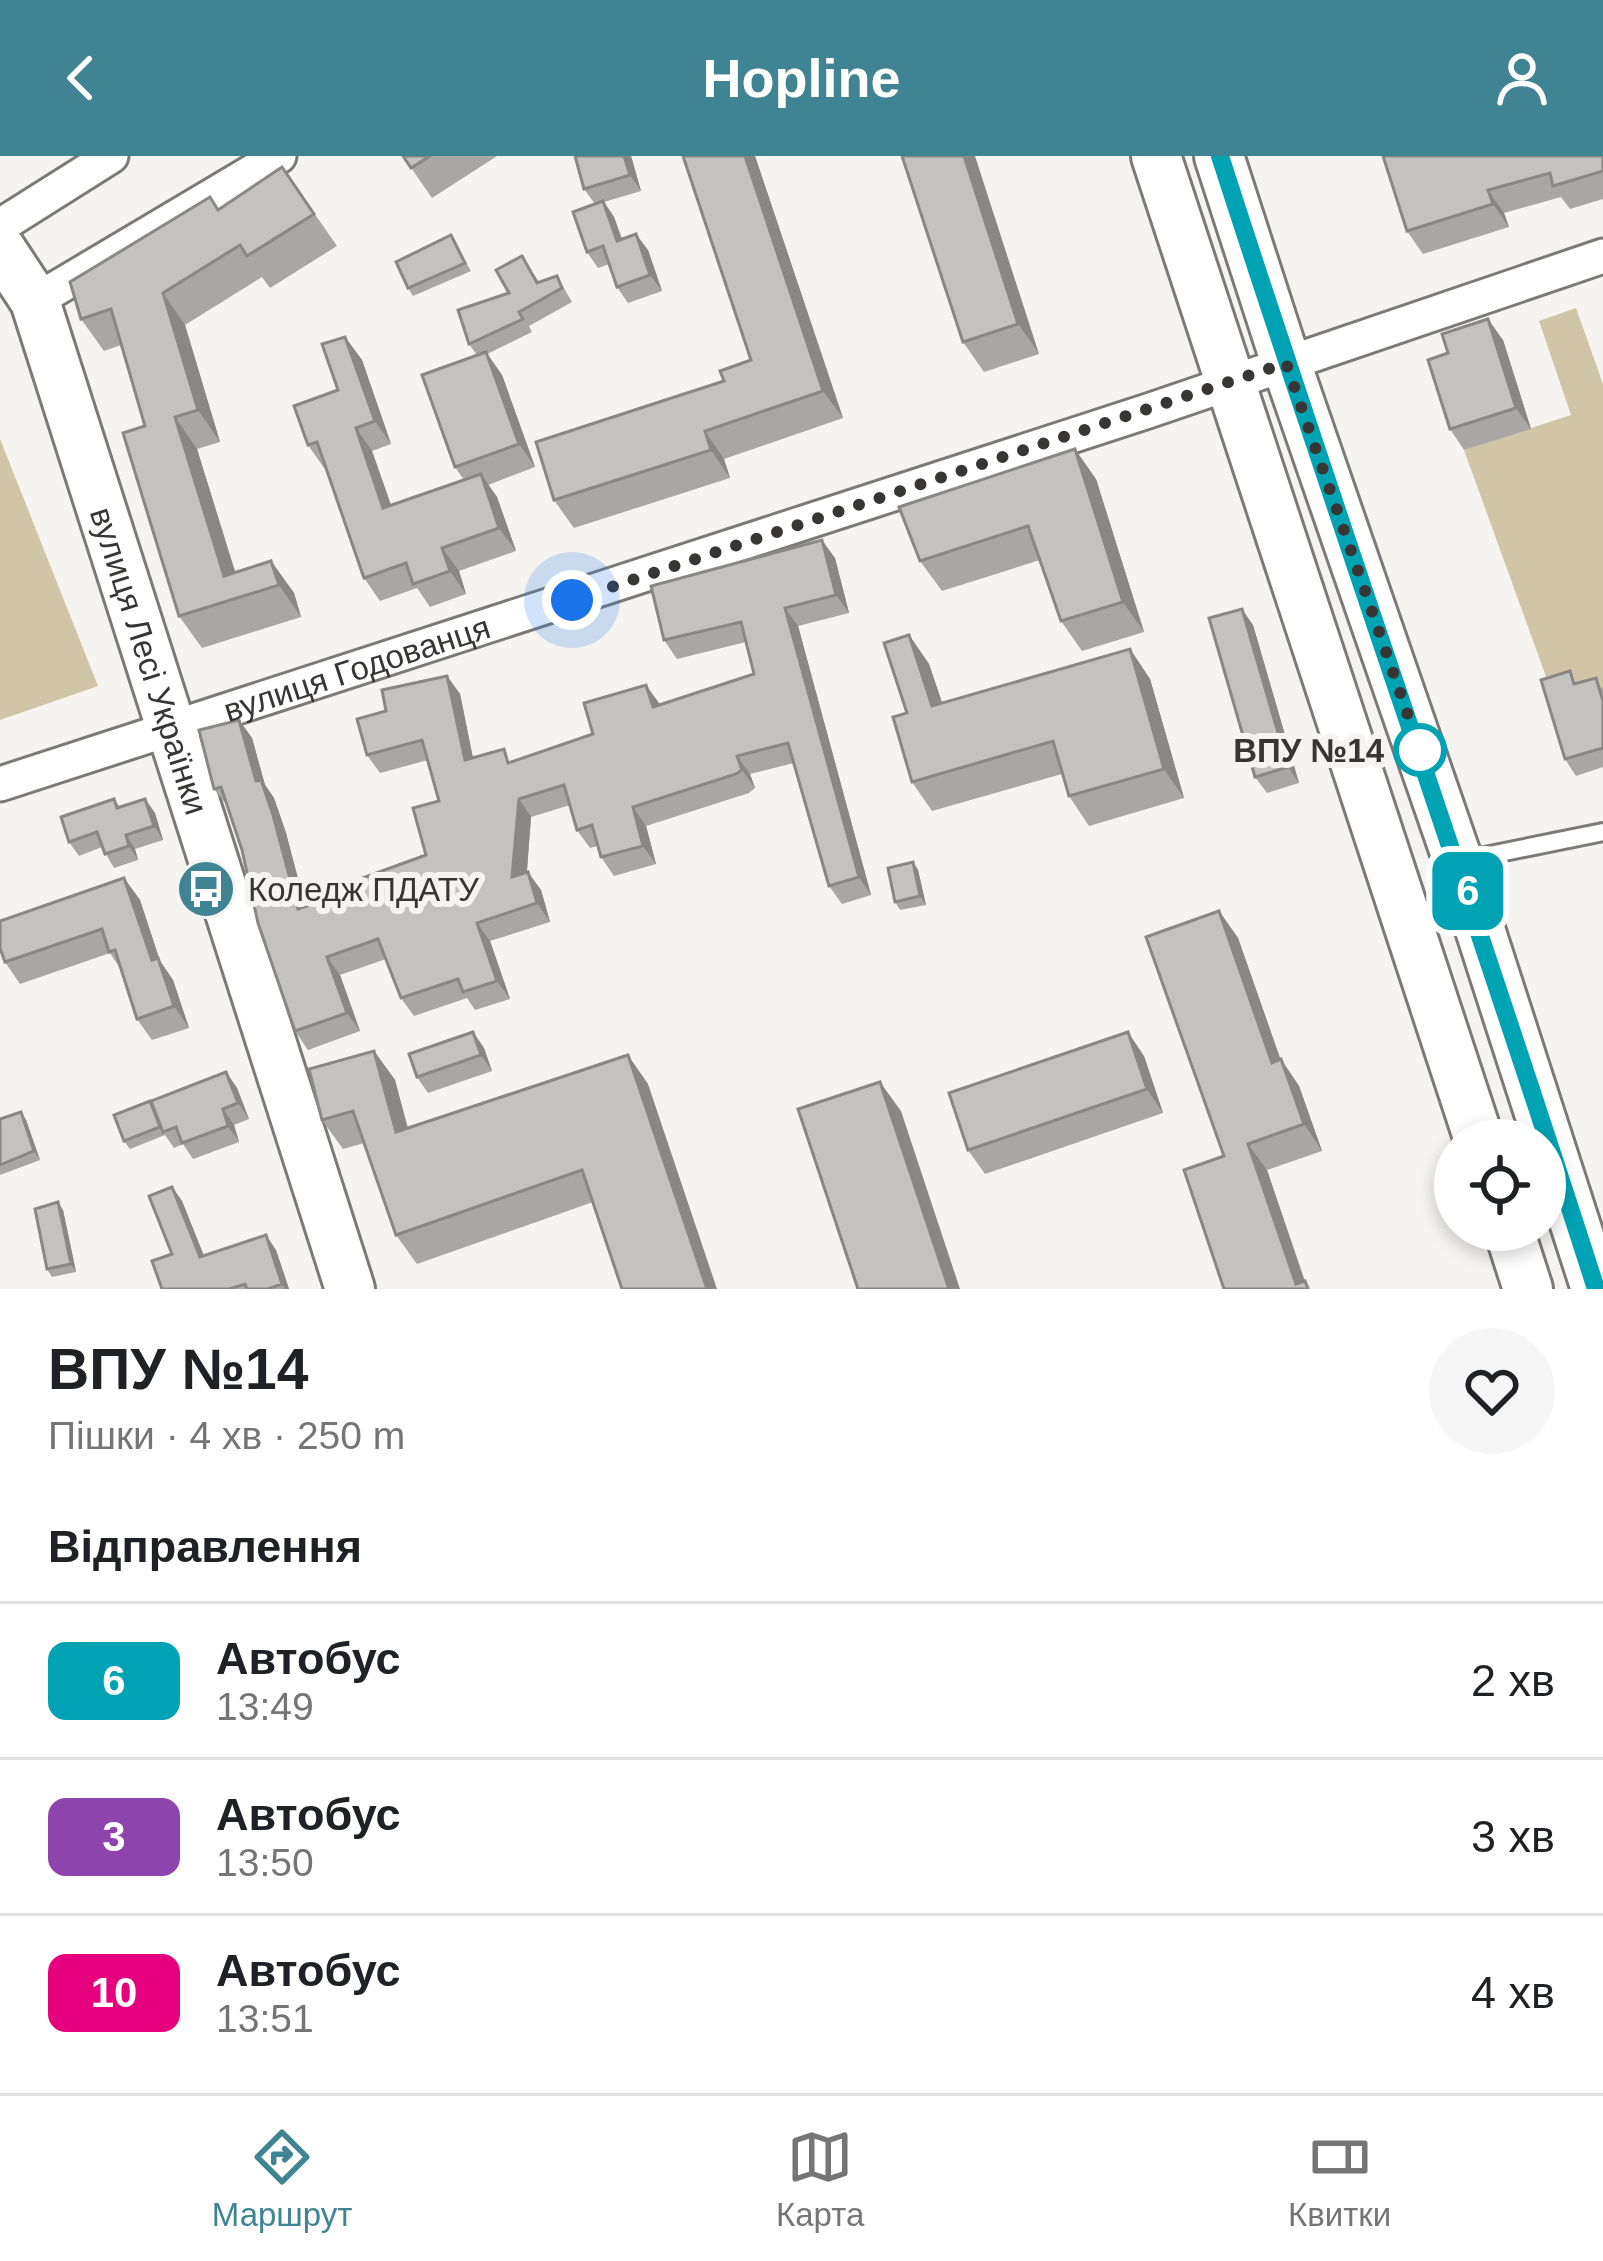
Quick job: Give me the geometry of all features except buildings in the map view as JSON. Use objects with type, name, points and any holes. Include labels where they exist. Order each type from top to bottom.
[{"type":"main road","points":[[1156,156],[1472,1119]]},
{"type":"main road","points":[[1220,156],[1286,363],[1458,861],[1596,1289]]},
{"type":"main road","name":"вулиця Лесі Українки","points":[[0,248],[35,301],[350,1289]]},
{"type":"main road","points":[[1516,1251],[1528,1289]]},
{"type":"street","points":[[0,226],[111,156]]},
{"type":"street","points":[[35,301],[279,156]]},
{"type":"street","name":"вулиця Годованця","points":[[0,784],[1603,256]]},
{"type":"lane","points":[[1458,861],[1603,832]]},
{"type":"shaded area","points":[[1576,308],[1603,384],[1603,695],[1553,696],[1464,450],[1571,415],[1539,321]]},
{"type":"shaded area","points":[[0,439],[98,686],[0,720]]},
{"type":"bus line","name":"6","points":[[1220,156],[1286,363],[1458,861],[1596,1289]]},
{"type":"place","name":"ВПУ №14","points":[[1420,750]]},
{"type":"place","name":"Коледж ПДАТУ","points":[[206,889]]},
{"type":"route","points":[[572,600],[1286,363],[1420,750]]}]
